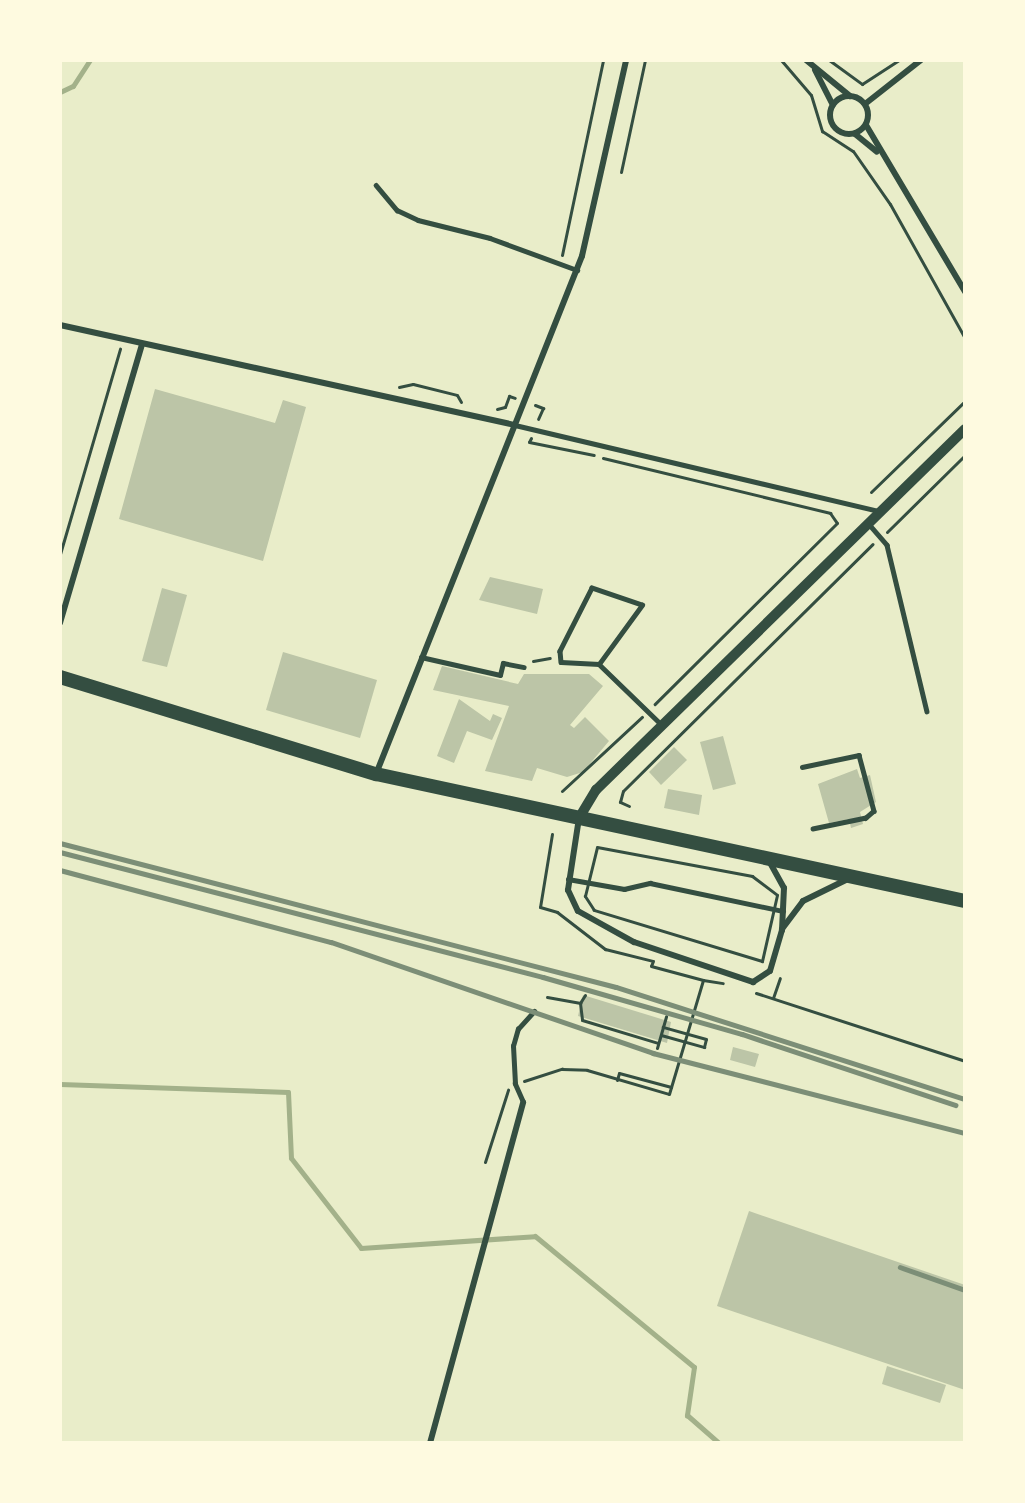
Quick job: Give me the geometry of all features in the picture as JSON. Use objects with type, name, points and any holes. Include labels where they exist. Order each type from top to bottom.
[{"type":"main road","points":[[60,677],[376,774],[965,901]]},
{"type":"street","points":[[376,774],[577,270],[626,60]]},
{"type":"street","points":[[806,60],[850,96],[865,104]]},
{"type":"street","points":[[865,104],[921,60]]},
{"type":"street","points":[[813,67],[833,105],[832,124],[855,134],[879,154]]},
{"type":"street","points":[[833,105],[850,96]]},
{"type":"street","points":[[865,104],[866,125],[879,154],[965,292]]},
{"type":"street","points":[[855,134],[866,125]]},
{"type":"street","points":[[60,325],[515,425]]},
{"type":"street","points":[[60,623],[142,344]]},
{"type":"street","points":[[767,858],[782,882],[782,930],[768,975],[749,981],[611,933],[574,907],[568,879],[579,818],[596,790],[965,429]]},
{"type":"street","points":[[782,930],[810,896],[852,877]]},
{"type":"street","points":[[430,1443],[487,1226],[523,1102]]},
{"type":"lane","points":[[376,185],[397,210],[418,220],[490,238],[577,270]]},
{"type":"lane","points":[[515,425],[880,512]]},
{"type":"lane","points":[[868,523],[881,538],[927,711]]},
{"type":"lane","points":[[599,664],[642,605],[592,588],[560,657],[561,662],[599,664],[662,725]]},
{"type":"lane","points":[[421,657],[500,675],[503,663],[524,667]]},
{"type":"lane","points":[[802,766],[859,754],[874,812],[867,818],[813,830]]},
{"type":"lane","points":[[568,879],[624,889],[650,883],[783,911]]},
{"type":"lane","points":[[523,1102],[515,1084],[515,1036],[534,1011]]},
{"type":"path","points":[[562,256],[603,60]]},
{"type":"path","points":[[621,172],[645,60]]},
{"type":"path","points":[[781,60],[811,94],[822,131],[853,151],[890,204],[965,338]]},
{"type":"path","points":[[829,60],[862,84],[899,60]]},
{"type":"path","points":[[60,554],[117,358]]},
{"type":"path","points":[[871,492],[965,401]]},
{"type":"path","points":[[538,420],[543,408]]},
{"type":"path","points":[[531,436],[529,442],[831,513],[837,523],[648,711],[562,791],[570,792]]},
{"type":"path","points":[[629,806],[620,802],[623,791],[965,456]]},
{"type":"path","points":[[524,667],[560,657]]},
{"type":"path","points":[[552,834],[540,907],[560,914]]},
{"type":"path","points":[[597,846],[752,876],[777,895],[762,961],[605,916],[586,902],[588,883],[597,846]]},
{"type":"path","points":[[653,961],[651,966],[722,986],[723,981]]},
{"type":"path","points":[[485,1161],[502,1096],[515,1084],[566,1068],[669,1094],[703,980]]},
{"type":"path","points":[[585,995],[580,1003],[582,1020],[658,1043]]},
{"type":"path","points":[[547,997],[580,1003]]},
{"type":"path","points":[[657,1048],[666,1016]]},
{"type":"path","points":[[661,1035],[704,1047],[706,1040],[663,1027]]},
{"type":"path","points":[[617,1080],[619,1073],[672,1087]]},
{"type":"building","points":[[155,389],[275,423],[283,400],[306,407],[263,561],[119,519]]},
{"type":"building","points":[[490,577],[543,589],[537,614],[479,600]]},
{"type":"building","points":[[162,588],[187,595],[167,667],[142,661]]},
{"type":"building","points":[[283,652],[377,680],[360,738],[266,710]]},
{"type":"building","points":[[442,666],[518,684],[524,674],[589,674],[603,686],[570,725],[574,728],[585,717],[609,741],[583,772],[567,777],[537,768],[532,781],[485,771],[509,706],[433,690]]},
{"type":"building","points":[[459,699],[490,721],[493,714],[502,718],[492,740],[467,731],[454,763],[437,756]]},
{"type":"building","points":[[723,736],[736,784],[713,790],[700,742]]},
{"type":"building","points":[[674,747],[687,760],[661,785],[649,772]]},
{"type":"building","points":[[857,769],[860,778],[870,775],[876,802],[860,812],[863,824],[851,828],[849,819],[829,823],[818,784]]},
{"type":"building","points":[[668,789],[702,795],[699,815],[664,808]]},
{"type":"building","points":[[583,995],[671,1022],[667,1043],[578,1016]]},
{"type":"building","points":[[733,1047],[759,1054],[755,1067],[730,1060]]},
{"type":"building","points":[[749,1211],[965,1285],[965,1390],[717,1306]]},
{"type":"building","points":[[887,1366],[946,1385],[940,1403],[882,1384]]},
{"type":"waterway","points":[[60,92],[73,86],[90,60]]},
{"type":"waterway","points":[[60,1084],[288,1092],[291,1158],[361,1248],[535,1236],[694,1367],[687,1415],[719,1443]]},
{"type":"railway","points":[[60,843],[616,987],[965,1099]]},
{"type":"railway","points":[[60,852],[543,977],[742,1034],[956,1105]]},
{"type":"railway","points":[[60,870],[331,942],[653,1053],[965,1133]]},
{"type":"railway","points":[[900,1267],[965,1290]]}]
